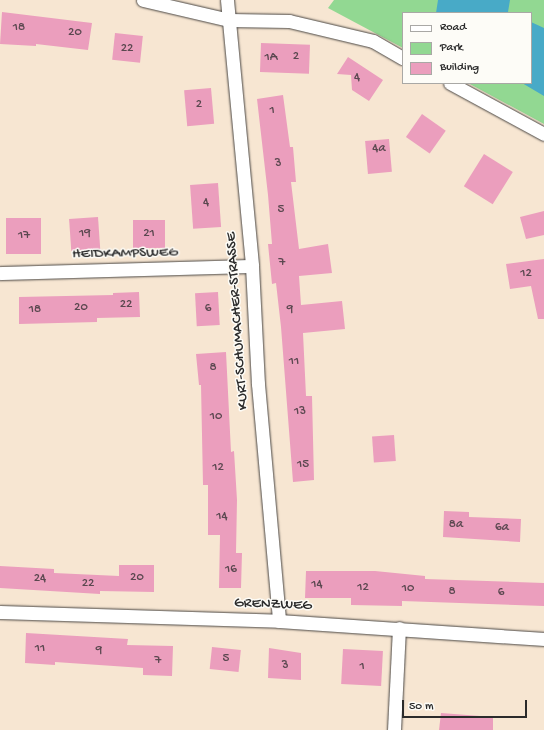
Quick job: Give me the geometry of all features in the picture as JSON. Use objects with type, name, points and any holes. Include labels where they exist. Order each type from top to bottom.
[{"type":"street","points":[[143,0],[229,20],[289,21],[373,42],[402,57]]},
{"type":"street","name":"KURT-SCHUMACHER-STRASSE","points":[[227,0],[252,266],[258,384],[279,621]]},
{"type":"street","points":[[452,84],[544,134]]},
{"type":"street","name":"HEIDKAMPSWEG","points":[[0,273],[252,266]]},
{"type":"street","name":"GRENZWEG","points":[[0,612],[279,621],[544,639]]},
{"type":"street","points":[[394,730],[399,628]]},
{"type":"green space","points":[[334,0],[544,0],[544,124],[470,84],[532,84],[532,12],[402,12],[402,47],[328,8]]},
{"type":"water","points":[[438,0],[510,0],[508,12],[436,12]]},
{"type":"water","points":[[532,22],[544,28],[544,96],[524,84],[532,84]]},
{"type":"building","points":[[2,12],[92,23],[88,50],[36,44],[36,46],[0,44]]},
{"type":"building","points":[[115,33],[143,36],[140,63],[112,60]]},
{"type":"building","points":[[261,43],[310,45],[309,74],[260,72]]},
{"type":"building","points":[[348,57],[383,80],[369,101],[352,90],[351,75],[337,74]]},
{"type":"building","points":[[211,88],[214,124],[187,126],[184,90]]},
{"type":"building","points":[[283,95],[290,147],[293,147],[296,182],[291,182],[299,249],[328,244],[332,273],[299,276],[301,305],[342,301],[345,329],[303,333],[306,396],[312,396],[314,480],[293,482],[281,327],[276,283],[272,284],[268,244],[272,244],[257,99]]},
{"type":"building","points":[[422,114],[446,131],[430,154],[406,137]]},
{"type":"building","points":[[389,139],[392,172],[368,174],[365,141]]},
{"type":"building","points":[[484,154],[513,172],[493,204],[464,186]]},
{"type":"building","points":[[218,183],[221,227],[193,229],[190,185]]},
{"type":"building","points":[[544,211],[544,235],[526,239],[520,217]]},
{"type":"building","points":[[98,217],[100,249],[71,251],[69,219]]},
{"type":"building","points":[[6,218],[41,218],[41,254],[6,254]]},
{"type":"building","points":[[133,220],[165,220],[165,248],[133,248]]},
{"type":"building","points":[[544,259],[544,319],[538,319],[531,286],[510,289],[506,264]]},
{"type":"building","points":[[139,292],[140,317],[97,318],[97,322],[19,324],[19,297],[113,295],[113,293]]},
{"type":"building","points":[[218,292],[220,325],[197,326],[195,293]]},
{"type":"building","points":[[226,352],[231,452],[234,451],[237,500],[236,553],[242,553],[241,588],[219,588],[220,535],[208,535],[208,485],[203,485],[201,385],[199,385],[196,354]]},
{"type":"building","points":[[394,435],[396,461],[374,462],[372,437]]},
{"type":"building","points":[[444,511],[469,512],[469,517],[521,519],[520,542],[443,537]]},
{"type":"building","points":[[119,565],[154,565],[154,592],[100,591],[100,594],[0,588],[0,566],[54,569],[54,573],[119,576]]},
{"type":"building","points":[[306,571],[375,571],[425,576],[425,579],[544,583],[544,606],[402,601],[402,606],[351,605],[351,598],[305,598]]},
{"type":"building","points":[[26,633],[128,639],[127,645],[173,646],[172,676],[143,675],[143,668],[55,662],[55,665],[25,663]]},
{"type":"building","points":[[212,647],[241,650],[239,672],[210,669]]},
{"type":"building","points":[[269,648],[301,653],[301,680],[268,678]]},
{"type":"building","points":[[343,649],[383,651],[381,686],[341,684]]},
{"type":"building","points":[[441,713],[493,717],[493,730],[439,730]]}]
